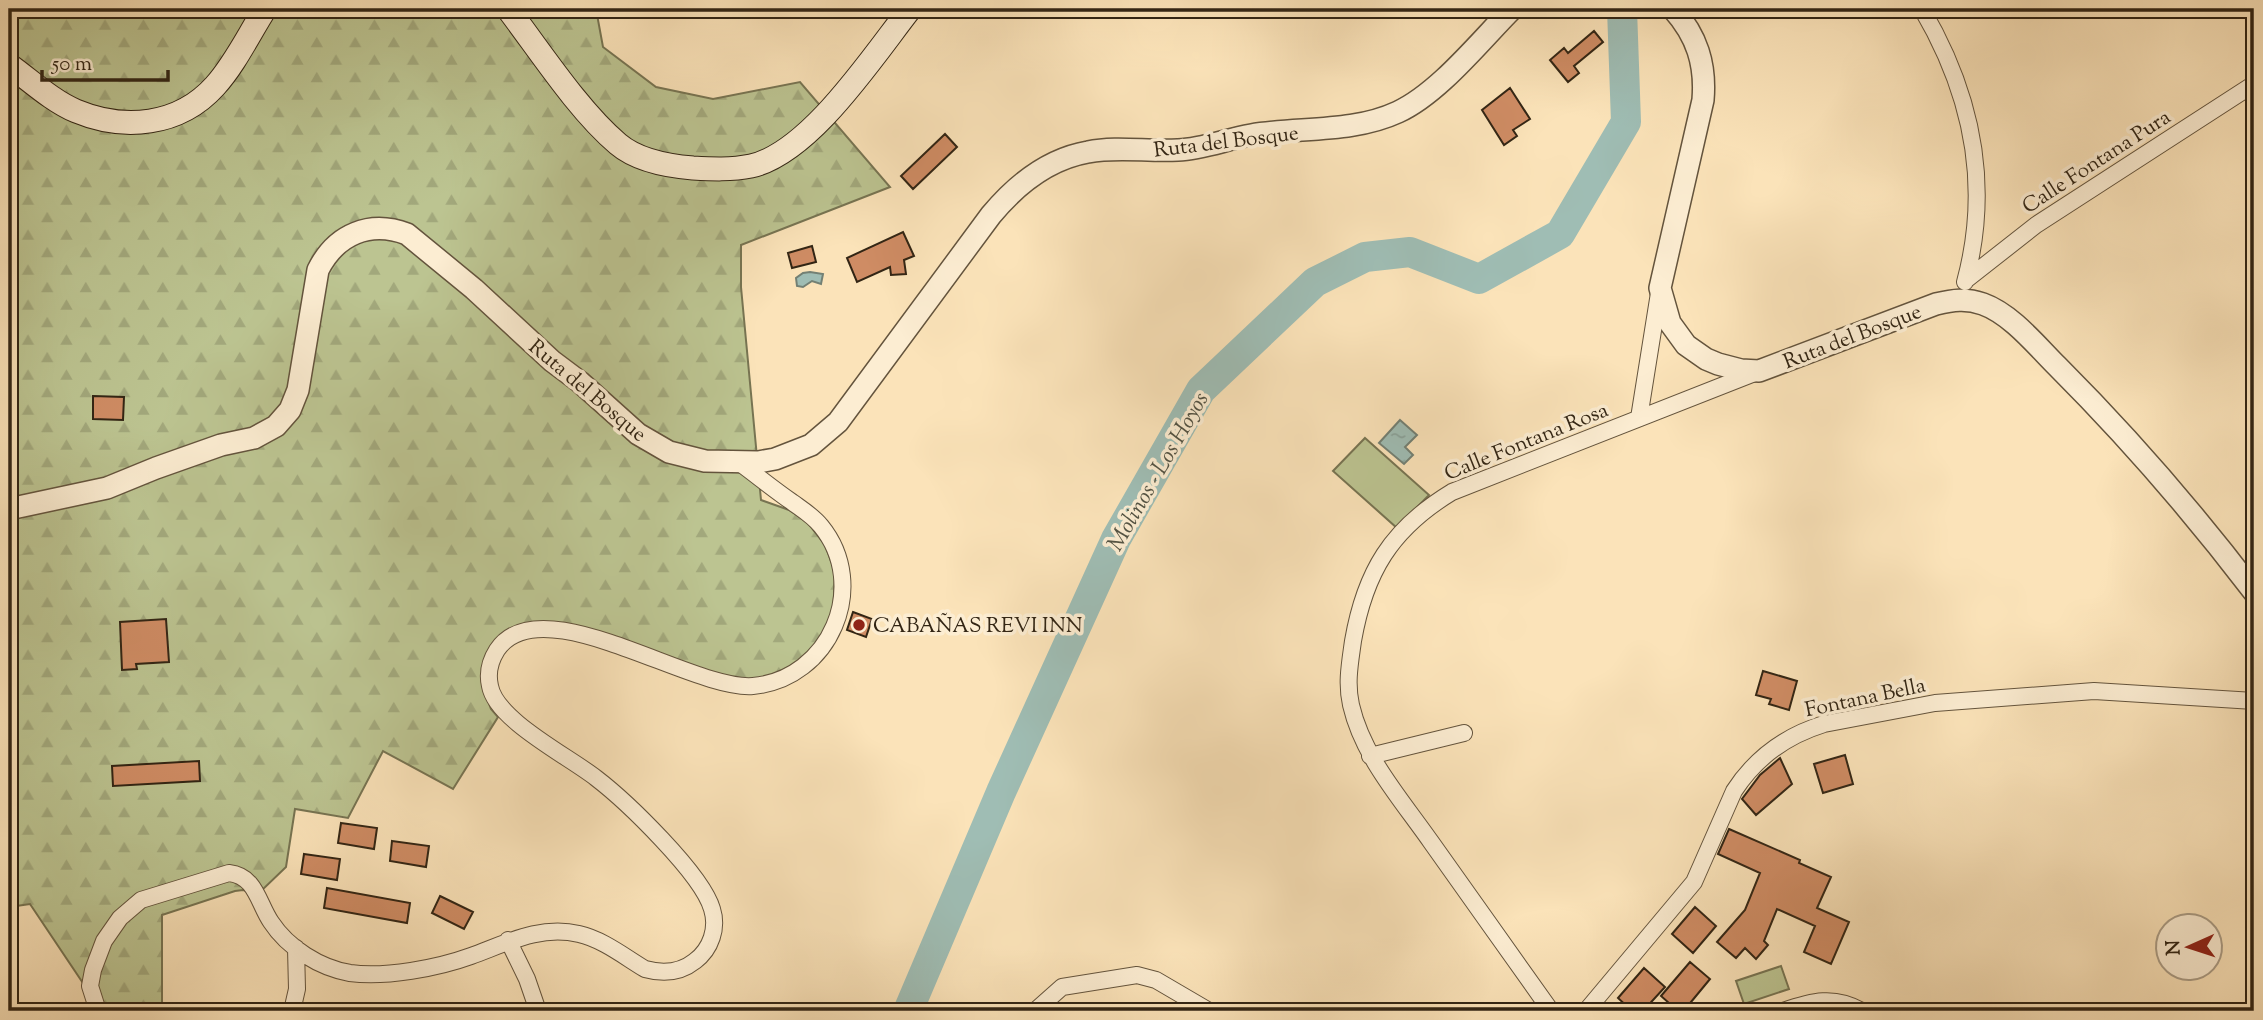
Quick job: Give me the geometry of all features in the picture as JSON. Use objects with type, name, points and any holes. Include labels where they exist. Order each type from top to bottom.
[{"type":"main road","points":[[9,65],[75,111],[121,122],[154,122],[187,109],[214,88],[265,9]]},
{"type":"main road","points":[[508,9],[568,87],[621,146],[634,154],[660,163],[720,170],[753,166],[769,160],[804,138],[910,9]]},
{"type":"street","name":"Ruta del Bosque","points":[[9,509],[107,488],[156,467],[221,445],[254,438],[276,426],[290,410],[298,390],[318,270],[339,242],[359,231],[372,228],[407,234],[474,289],[552,361],[580,382],[638,434],[661,448],[705,461],[758,462],[775,459],[811,445],[825,434],[849,408],[991,215],[1017,187],[1050,166],[1088,152],[1182,150],[1252,135],[1354,125],[1385,118],[1412,105],[1434,88],[1512,9]]},
{"type":"street","name":"Ruta del Bosque","points":[[1673,9],[1681,18],[1699,52],[1704,82],[1703,100],[1660,288],[1670,323],[1685,345],[1718,364],[1759,371],[1922,309],[1962,289]]},
{"type":"street","points":[[1922,9],[1949,60],[1966,114],[1977,167],[1978,211],[1962,289],[2004,316],[2137,448],[2254,592]]},
{"type":"street","name":"Calle Fontana Pura","points":[[1962,289],[2036,225],[2254,84]]},
{"type":"street","points":[[1639,418],[1660,288]]},
{"type":"street","name":"Calle Fontana Rosa","points":[[1551,1011],[1370,756],[1351,705],[1348,672],[1362,599],[1377,565],[1393,541],[1415,518],[1452,492],[1759,371]]},
{"type":"street","points":[[98,1011],[90,986],[97,955],[112,929],[141,900],[222,874],[235,873],[252,884],[272,924],[296,948],[325,966],[352,973],[396,973],[469,957],[508,940],[554,931],[583,935],[645,969],[667,973],[689,966],[698,959],[711,941],[715,919],[712,906],[681,862],[635,810],[595,777],[502,711],[492,694],[489,674],[494,654],[508,638],[526,629],[537,628],[587,635],[708,679],[736,686],[766,684],[806,666],[825,644],[839,616],[843,585],[837,554],[826,533],[811,515],[737,461]]},
{"type":"street","name":"Fontana Bella","points":[[1586,1011],[1694,882],[1734,791],[1742,779],[1762,757],[1789,737],[1824,724],[1935,703],[2033,695],[2094,691],[2254,701]]},
{"type":"street","points":[[1370,756],[1464,733]]},
{"type":"street","points":[[508,940],[527,979],[538,1011]]},
{"type":"street","points":[[292,1011],[297,989],[296,948]]},
{"type":"street","points":[[1035,1011],[1062,987],[1137,975],[1156,980],[1209,1011]]},
{"type":"street","points":[[1783,1011],[1808,1002],[1831,1000],[1862,1011]]},
{"type":"green space","points":[[9,9],[596,9],[603,47],[656,87],[713,99],[800,82],[890,187],[741,245],[741,287],[761,500],[789,510],[807,522],[825,545],[835,572],[833,616],[812,652],[779,675],[738,681],[538,623],[515,628],[483,687],[491,709],[498,717],[453,789],[383,751],[348,818],[295,809],[286,867],[258,894],[235,891],[162,915],[162,1011],[101,1010],[30,904],[9,907]]},
{"type":"green space","points":[[1365,438],[1429,495],[1397,528],[1333,471]]},
{"type":"green space","points":[[1781,966],[1789,989],[1744,1004],[1736,981]]},
{"type":"water","points":[[810,272],[823,274],[821,284],[812,281],[803,287],[797,286],[796,278]]},
{"type":"water","points":[[1400,420],[1417,435],[1405,447],[1413,455],[1404,464],[1379,443]]},
{"type":"building","points":[[1594,31],[1603,42],[1574,66],[1579,73],[1568,82],[1550,60],[1564,48],[1568,53]]},
{"type":"building","points":[[1510,88],[1530,119],[1513,130],[1517,136],[1504,145],[1482,110]]},
{"type":"building","points":[[945,134],[957,147],[913,189],[901,176]]},
{"type":"building","points":[[903,232],[914,256],[904,260],[906,274],[891,275],[890,267],[857,282],[847,258]]},
{"type":"building","points":[[812,246],[816,262],[792,268],[788,253]]},
{"type":"building","points":[[93,396],[124,397],[123,420],[93,419]]},
{"type":"building","name":"CABAÑAS REVI INN","points":[[853,612],[872,619],[866,637],[847,630]]},
{"type":"building","points":[[166,619],[169,662],[136,664],[137,669],[122,670],[120,622]]},
{"type":"building","points":[[1763,671],[1797,681],[1789,710],[1769,704],[1771,699],[1756,695]]},
{"type":"building","points":[[1845,755],[1853,784],[1823,793],[1814,764]]},
{"type":"building","points":[[1780,758],[1792,784],[1756,815],[1742,799],[1760,775]]},
{"type":"building","points":[[199,761],[200,781],[113,786],[112,766]]},
{"type":"building","points":[[341,823],[377,828],[374,849],[338,843]]},
{"type":"building","points":[[1729,829],[1800,860],[1799,863],[1831,877],[1817,908],[1849,922],[1831,964],[1804,952],[1815,926],[1777,909],[1764,941],[1768,945],[1756,959],[1745,948],[1736,958],[1717,942],[1745,910],[1760,873],[1718,854]]},
{"type":"building","points":[[392,841],[429,846],[426,867],[390,861]]},
{"type":"building","points":[[304,854],[340,859],[337,880],[301,874]]},
{"type":"building","points":[[327,888],[410,903],[407,923],[324,908]]},
{"type":"building","points":[[440,896],[473,912],[464,929],[432,913]]},
{"type":"building","points":[[1695,907],[1716,926],[1693,953],[1672,934]]},
{"type":"building","points":[[1690,962],[1710,979],[1691,1002],[1701,1011],[1678,1011],[1661,996]]},
{"type":"building","points":[[1644,968],[1665,987],[1643,1011],[1632,1011],[1618,998]]},
{"type":"waterway","name":"Molinos - Los Hoyos","points":[[908,1011],[1001,792],[1116,539],[1201,390],[1315,282],[1365,257],[1410,252],[1479,279],[1560,234],[1626,122],[1622,9]]},
{"type":"place","name":"CABAÑAS REVI INN","points":[[859,625]]}]
